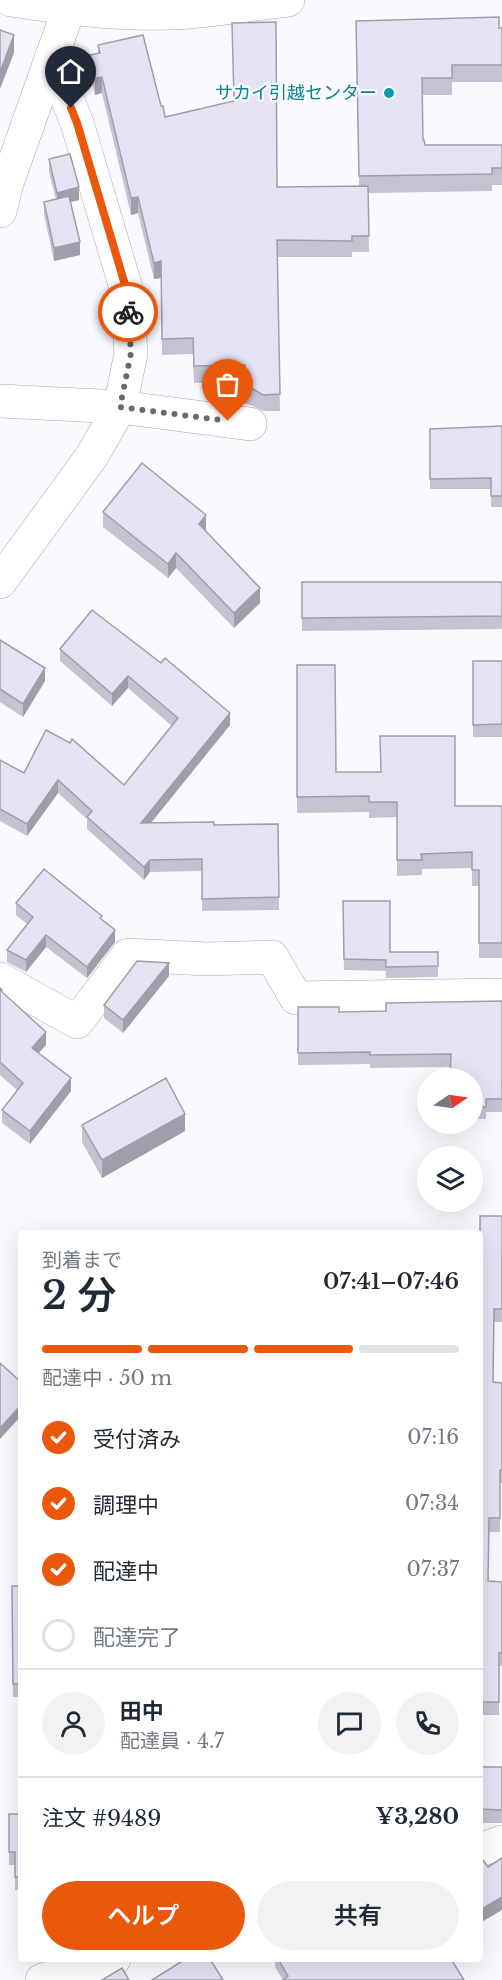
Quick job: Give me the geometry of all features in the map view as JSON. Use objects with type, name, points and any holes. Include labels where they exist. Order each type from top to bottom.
[{"type":"street","points":[[11,0],[70,4],[142,13],[175,13],[288,0]]},
{"type":"street","points":[[0,212],[7,183],[70,4]]},
{"type":"street","points":[[0,582],[92,456],[120,407],[131,353],[126,288],[77,123],[51,58]]},
{"type":"street","points":[[0,401],[120,407],[250,424]]},
{"type":"street","points":[[0,979],[77,1022],[128,955],[207,959],[272,957],[296,998],[502,995]]},
{"type":"street","points":[[483,1849],[502,1842]]},
{"type":"street","points":[[42,1980],[104,1962]]},
{"type":"building","points":[[499,17],[499,28],[502,28],[502,65],[452,65],[452,78],[422,78],[423,140],[425,145],[502,145],[502,168],[492,168],[492,174],[359,176],[356,21]]},
{"type":"building","points":[[276,22],[277,187],[368,186],[369,236],[352,236],[352,241],[277,240],[280,394],[263,395],[253,389],[245,388],[245,365],[194,366],[193,338],[162,339],[161,261],[154,263],[138,197],[131,198],[102,77],[95,78],[90,55],[100,53],[98,45],[143,35],[165,117],[234,101],[232,23]]},
{"type":"building","points":[[0,30],[14,35],[0,72]]},
{"type":"building","points":[[70,154],[79,187],[57,193],[49,159]]},
{"type":"building","points":[[69,196],[80,242],[54,248],[44,202]]},
{"type":"building","points":[[502,426],[502,496],[491,496],[491,478],[430,479],[430,429]]},
{"type":"building","points":[[142,463],[206,515],[199,524],[260,588],[234,613],[176,553],[168,564],[103,512]]},
{"type":"building","points":[[302,582],[502,582],[502,616],[302,618]]},
{"type":"building","points":[[92,610],[161,663],[165,658],[230,713],[141,823],[278,824],[279,897],[202,899],[202,859],[150,860],[144,867],[87,817],[92,811],[58,780],[27,824],[0,809],[0,760],[24,773],[46,730],[70,743],[72,739],[124,785],[178,718],[128,676],[112,694],[60,649]]},
{"type":"building","points":[[0,640],[45,668],[23,704],[0,689]]},
{"type":"building","points":[[473,661],[502,661],[502,724],[473,725]]},
{"type":"building","points":[[297,665],[335,665],[336,772],[381,772],[380,736],[455,736],[455,806],[502,806],[502,943],[479,943],[479,870],[472,870],[472,852],[421,854],[422,860],[397,860],[397,802],[369,802],[369,796],[297,797]]},
{"type":"building","points":[[44,869],[102,916],[100,918],[115,930],[87,967],[46,935],[26,960],[7,950],[33,917],[16,903]]},
{"type":"building","points":[[343,901],[390,901],[390,952],[438,952],[438,966],[386,967],[386,960],[344,959]]},
{"type":"building","points":[[137,961],[169,963],[123,1020],[104,1005]]},
{"type":"building","points":[[0,988],[46,1032],[32,1048],[71,1078],[30,1131],[2,1110],[23,1083],[0,1062]]},
{"type":"building","points":[[502,1001],[502,1099],[486,1099],[486,1107],[483,1107],[483,1068],[450,1068],[451,1054],[298,1053],[298,1007],[339,1007],[339,1012],[386,1011],[386,1003]]},
{"type":"building","points":[[166,1078],[185,1114],[102,1160],[82,1125]]},
{"type":"building","points":[[480,1216],[502,1216],[502,1309],[494,1309],[493,1382],[502,1383],[502,1470],[500,1470],[500,1518],[489,1518],[488,1581],[502,1582],[499,1702],[483,1702],[483,1230],[480,1230]]},
{"type":"building","points":[[0,1363],[18,1379],[18,1408],[0,1428]]},
{"type":"building","points":[[12,1586],[18,1586],[18,1684],[13,1684]]},
{"type":"building","points":[[483,1767],[502,1767],[502,1810],[483,1809]]},
{"type":"building","points":[[9,1814],[18,1814],[18,1877],[15,1877],[15,1852],[9,1852]]},
{"type":"building","points":[[502,1858],[502,1897],[483,1908],[483,1860],[488,1867]]},
{"type":"building","points":[[181,1962],[212,1962],[223,1980],[152,1980]]},
{"type":"building","points":[[280,1962],[453,1962],[464,1980],[283,1980],[288,1976]]},
{"type":"building","points":[[122,1968],[129,1980],[102,1980]]},
{"type":"way so far","points":[[128,312],[131,353],[120,407],[228,421]]},
{"type":"place","name":"サカイ引越センター","points":[[389,93]]},
{"type":"route","points":[[71,108],[126,288],[128,312]]}]
